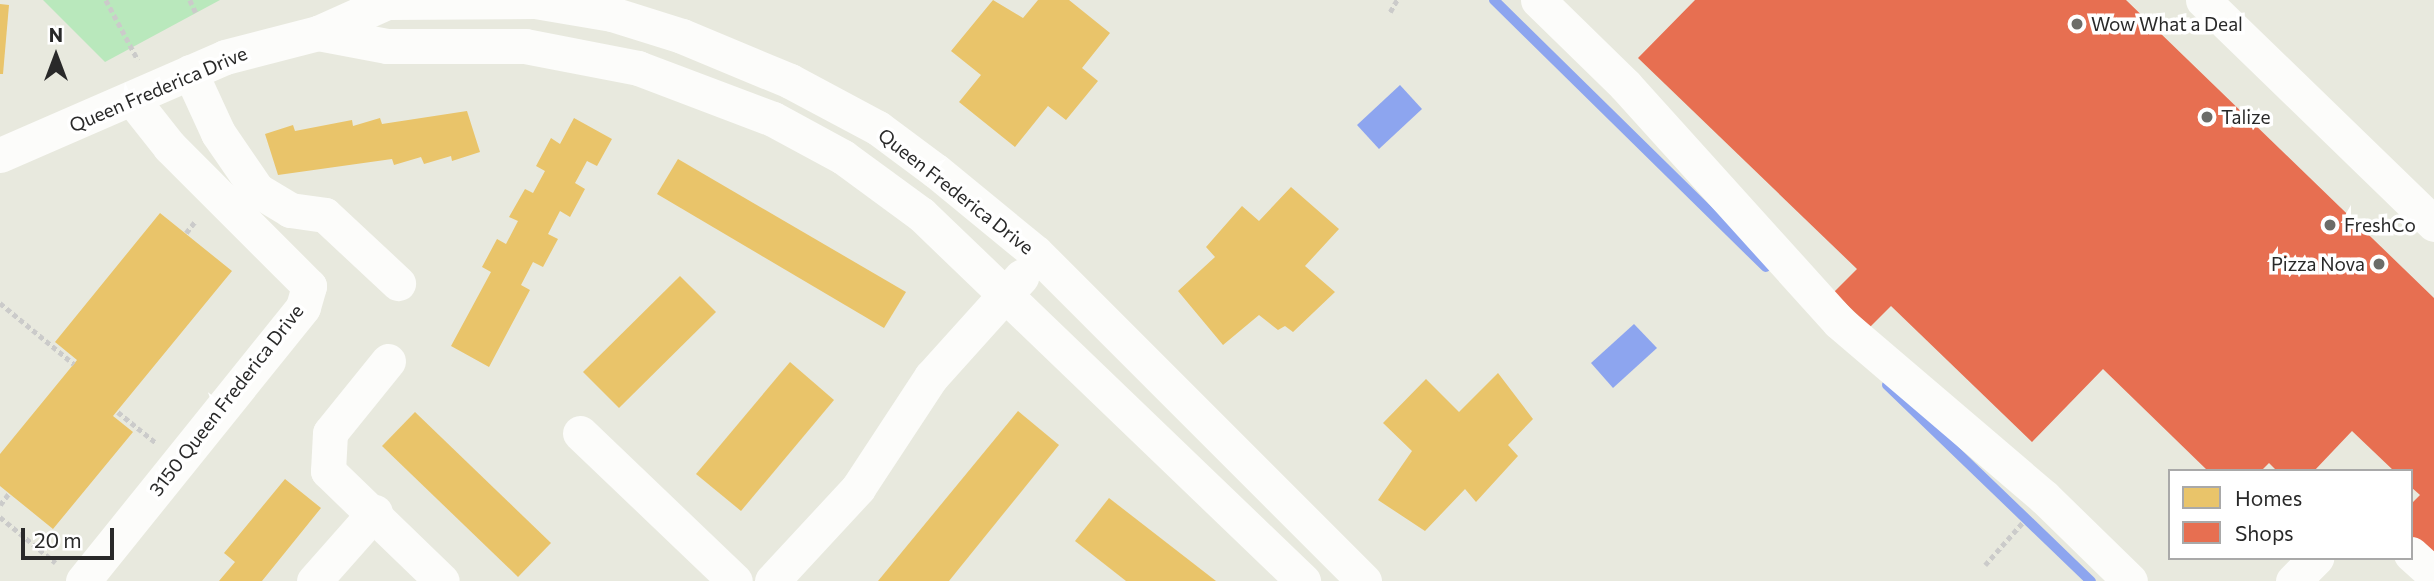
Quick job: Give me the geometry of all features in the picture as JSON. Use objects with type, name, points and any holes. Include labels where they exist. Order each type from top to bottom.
[{"type":"street","points":[[1538,0],[1625,85],[1839,323],[2044,497],[2130,581]]},
{"type":"street","points":[[2203,0],[2434,224]]},
{"type":"street","name":"Queen Frederica Drive","points":[[0,155],[190,72],[318,33],[387,2],[535,1],[647,25],[741,59],[878,128],[1036,254],[1364,581]]},
{"type":"street","name":"Queen Frederica Drive","points":[[318,33],[387,46],[525,46],[638,68],[692,86],[773,119],[843,157],[921,214],[1303,581]]},
{"type":"street","points":[[190,72],[218,133],[257,190],[290,210],[325,215],[398,283]]},
{"type":"street","name":"3150 Queen Frederica Drive","points":[[76,577],[178,462],[303,307],[309,286],[170,147],[143,94]]},
{"type":"street","points":[[772,581],[858,488],[931,377],[1009,298],[1036,254]]},
{"type":"street","points":[[388,361],[330,433],[326,454],[328,471],[375,512],[442,581]]},
{"type":"street","points":[[580,433],[735,581]]},
{"type":"street","points":[[314,581],[375,512]]},
{"type":"street","points":[[2413,556],[2434,575]]},
{"type":"street","points":[[2293,581],[2314,560]]},
{"type":"path","points":[[106,0],[143,94]]},
{"type":"path","points":[[190,0],[196,13]]},
{"type":"path","points":[[1390,12],[1397,0]]},
{"type":"path","points":[[0,303],[74,364]]},
{"type":"path","points":[[118,412],[178,462]]},
{"type":"path","points":[[0,505],[9,493]]},
{"type":"path","points":[[0,517],[76,577]]},
{"type":"path","points":[[1985,565],[2016,529]]},
{"type":"green space","points":[[43,0],[220,0],[105,62]]},
{"type":"water","points":[[1400,85],[1422,109],[1379,149],[1357,125]]},
{"type":"water","points":[[1634,324],[1657,348],[1613,388],[1591,363]]},
{"type":"building: Homes","points":[[993,0],[1023,18],[1038,0],[1069,0],[1110,33],[1082,68],[1098,81],[1066,120],[1048,106],[1015,147],[959,102],[981,75],[951,51]]},
{"type":"building: Homes","points":[[0,4],[9,5],[3,74],[0,74]]},
{"type":"building: Homes","points":[[467,111],[480,152],[452,161],[451,156],[424,164],[421,157],[394,165],[392,159],[278,175],[265,134],[293,125],[295,131],[352,120],[353,126],[380,118],[382,124]]},
{"type":"building: Homes","points":[[574,118],[612,139],[597,166],[587,161],[575,183],[585,189],[570,217],[560,211],[548,234],[558,239],[543,267],[533,262],[521,285],[530,290],[489,367],[451,346],[491,272],[482,267],[497,239],[506,244],[518,221],[509,217],[525,189],[533,193],[545,171],[536,166],[551,138],[560,144]]},
{"type":"building: Homes","points":[[678,159],[906,292],[884,328],[657,194]]},
{"type":"building: Homes","points":[[1291,187],[1339,229],[1305,266],[1335,292],[1293,332],[1285,326],[1278,330],[1259,315],[1223,345],[1178,291],[1215,257],[1206,247],[1242,206],[1259,221]]},
{"type":"building: Homes","points":[[160,213],[232,271],[113,416],[133,432],[53,529],[0,486],[0,454],[77,360],[55,342]]},
{"type":"building: Homes","points":[[680,276],[716,312],[619,408],[583,372]]},
{"type":"building: Homes","points":[[790,362],[834,400],[741,511],[696,474]]},
{"type":"building: Homes","points":[[1498,373],[1533,419],[1508,445],[1518,456],[1476,502],[1465,489],[1425,531],[1378,500],[1412,451],[1383,423],[1426,379],[1459,412]]},
{"type":"building: Homes","points":[[1018,411],[1059,445],[949,581],[878,581]]},
{"type":"building: Homes","points":[[415,412],[551,543],[518,577],[382,446]]},
{"type":"building: Homes","points":[[285,479],[321,508],[262,581],[219,581],[235,562],[224,553]]},
{"type":"building: Homes","points":[[1109,498],[1216,581],[1126,581],[1075,541]]},
{"type":"building: Shops","points":[[1695,0],[2126,0],[2434,298],[2434,558],[2413,538],[2413,502],[2420,495],[2413,489],[2413,469],[2392,469],[2352,431],[2316,469],[2275,469],[2269,463],[2263,469],[2206,469],[2103,369],[2032,442],[1891,306],[1870,327],[1834,292],[1857,269],[1638,58]]},
{"type":"waterway","points":[[1494,0],[1766,267]]},
{"type":"waterway","points":[[1887,385],[2091,581]]},
{"type":"place","name":"Wow What a Deal","points":[[2077,24]]},
{"type":"place","name":"Talize","points":[[2207,117]]},
{"type":"place","name":"FreshCo","points":[[2330,225]]},
{"type":"place","name":"Pizza Nova","points":[[2379,264]]}]
